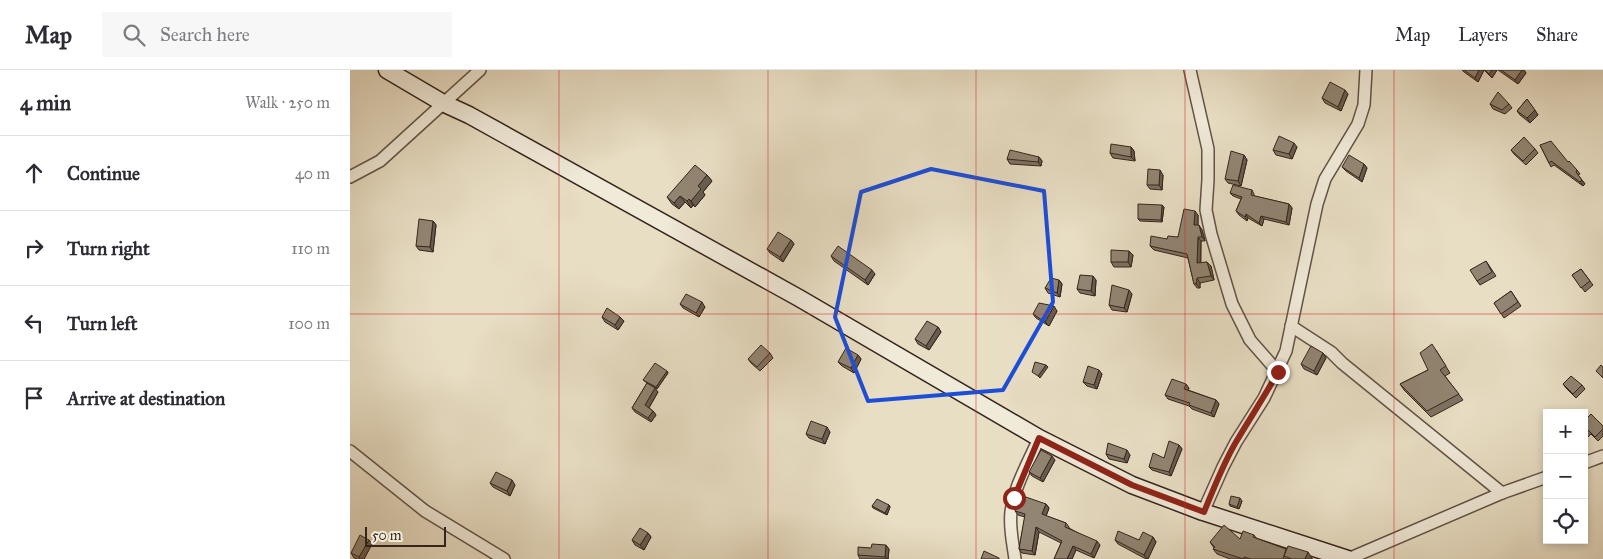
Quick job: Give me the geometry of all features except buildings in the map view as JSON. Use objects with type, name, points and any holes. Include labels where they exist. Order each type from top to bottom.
[{"type":"street","points":[[387,70],[443,103],[469,115],[799,298],[1039,438],[1132,485],[1204,512],[1348,559],[1502,493],[1543,478]]},
{"type":"street","points":[[350,177],[380,161],[480,70]]},
{"type":"street","points":[[1190,70],[1208,149],[1206,210],[1211,234],[1232,304],[1250,340],[1278,372]]},
{"type":"street","points":[[1204,512],[1227,459],[1264,398],[1286,352],[1317,204],[1325,179],[1358,124],[1364,105],[1366,70]]},
{"type":"street","points":[[1291,326],[1331,352],[1502,493]]},
{"type":"street","points":[[1015,559],[1011,513],[1014,498],[1039,438]]},
{"type":"street","points":[[350,451],[425,511],[504,559]]},
{"type":"street","points":[[1588,462],[1603,456]]},
{"type":"highlighted area","points":[[931,169],[1044,191],[1053,302],[1003,390],[868,401],[835,317],[861,192]]},
{"type":"route","points":[[1014,498],[1039,438],[1132,485],[1204,512],[1236,442],[1278,372]]}]
